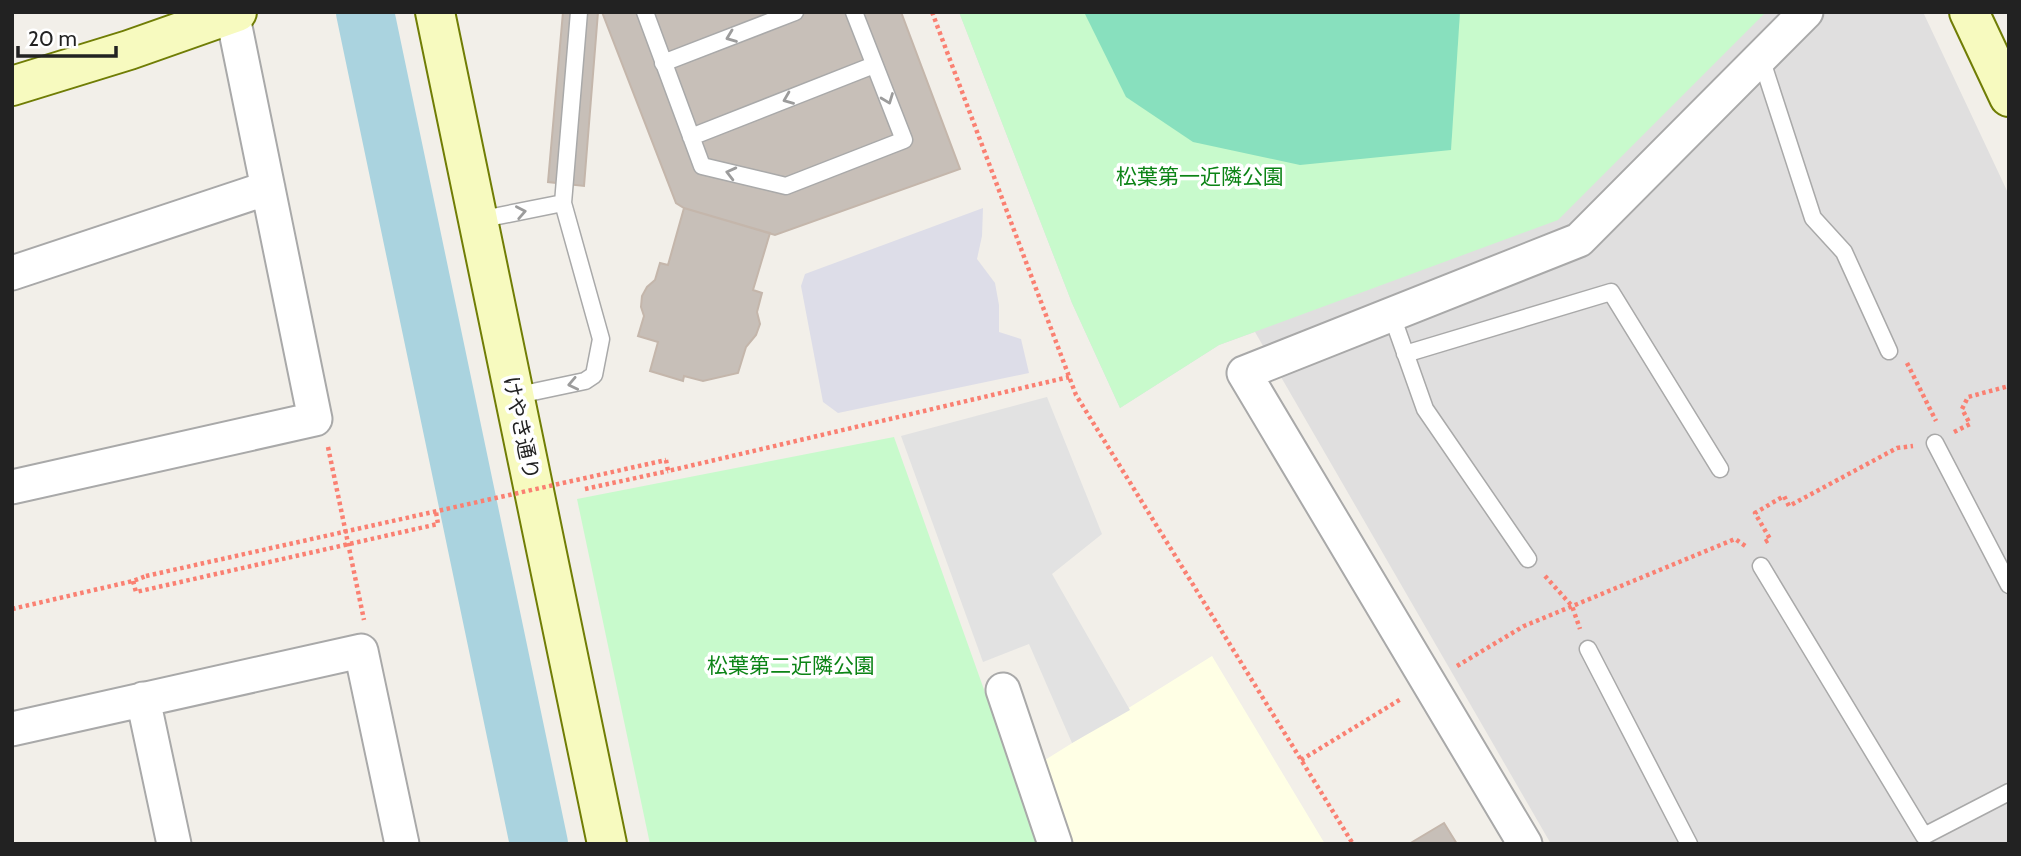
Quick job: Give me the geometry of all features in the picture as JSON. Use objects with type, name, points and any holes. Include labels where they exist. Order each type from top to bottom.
[{"type":"street","name":"けやき通り","points":[[435,12],[607,844]]},
{"type":"street","points":[[1525,844],[1244,373],[1579,240],[1807,12]]},
{"type":"street","points":[[1969,12],[2009,97]]},
{"type":"street","points":[[12,86],[129,50],[234,13],[315,419],[12,487]]},
{"type":"street","points":[[12,273],[268,188]]},
{"type":"street","points":[[12,729],[362,651],[402,844]]},
{"type":"street","points":[[1003,690],[1055,844]]},
{"type":"street","points":[[144,699],[174,844]]},
{"type":"lane","points":[[514,396],[585,382],[594,375],[601,339],[563,204],[579,12]]},
{"type":"lane","points":[[645,12],[702,166],[786,187],[904,140],[854,12]]},
{"type":"lane","points":[[663,63],[795,12]]},
{"type":"lane","points":[[1761,58],[1812,218],[1844,252],[1889,351]]},
{"type":"lane","points":[[691,137],[874,65]]},
{"type":"lane","points":[[478,220],[563,204]]},
{"type":"lane","points":[[1405,354],[1611,292],[1720,469]]},
{"type":"lane","points":[[1391,313],[1425,410],[1528,559]]},
{"type":"lane","points":[[1940,440],[2009,585]]},
{"type":"lane","points":[[1761,566],[1924,836],[2009,792]]},
{"type":"lane","points":[[1588,649],[1689,844]]},
{"type":"path","points":[[932,12],[1083,407],[1353,844]]},
{"type":"path","points":[[1889,351],[1905,359],[1940,440]]},
{"type":"path","points":[[585,489],[1069,376]]},
{"type":"path","points":[[1751,549],[1770,539],[1755,513],[1784,496],[1789,506],[1897,448],[1940,440],[1970,424],[1962,409],[1968,397],[2009,386]]},
{"type":"path","points":[[315,419],[325,433],[367,631],[362,651]]},
{"type":"path","points":[[12,609],[146,576],[666,460],[668,471]]},
{"type":"path","points":[[133,581],[136,592],[349,545],[438,524],[436,512]]},
{"type":"path","points":[[1456,666],[1524,626],[1735,539],[1751,549],[1761,566]]},
{"type":"path","points":[[1528,559],[1572,606]]},
{"type":"path","points":[[1301,760],[1402,698]]},
{"type":"shaded area","points":[[959,12],[1923,12],[2009,195],[2009,844],[1551,844],[1255,332],[1219,345],[1120,408],[1072,303]]},
{"type":"shaded area","points":[[983,208],[982,236],[977,259],[995,283],[999,305],[999,332],[1021,339],[1029,373],[838,413],[823,402],[801,286],[805,274]]},
{"type":"shaded area","points":[[1047,397],[1102,534],[1052,574],[1130,710],[1072,743],[1029,644],[983,662],[901,436]]},
{"type":"shaded area","points":[[1212,656],[1325,844],[1074,844],[1045,760]]},
{"type":"green space","name":"松葉第一近隣公園","points":[[959,12],[1766,12],[1558,220],[1219,345],[1120,408],[1072,303]]},
{"type":"green space","points":[[1084,12],[1460,12],[1451,150],[1300,165],[1193,142],[1126,97]]},
{"type":"green space","name":"松葉第二近隣公園","points":[[894,437],[1039,844],[650,844],[577,499]]},
{"type":"building","points":[[563,12],[598,12],[584,186],[548,182]]},
{"type":"building","points":[[602,12],[901,12],[960,169],[775,235],[684,208],[676,203]]},
{"type":"building","points":[[684,208],[770,233],[753,290],[762,293],[757,312],[760,324],[756,335],[746,347],[738,373],[703,381],[684,376],[683,381],[650,371],[658,342],[638,336],[644,316],[642,296],[655,280],[660,263],[668,265]]},
{"type":"building","points":[[1444,823],[1457,844],[1409,844]]},
{"type":"waterway","points":[[365,12],[539,844]]}]
